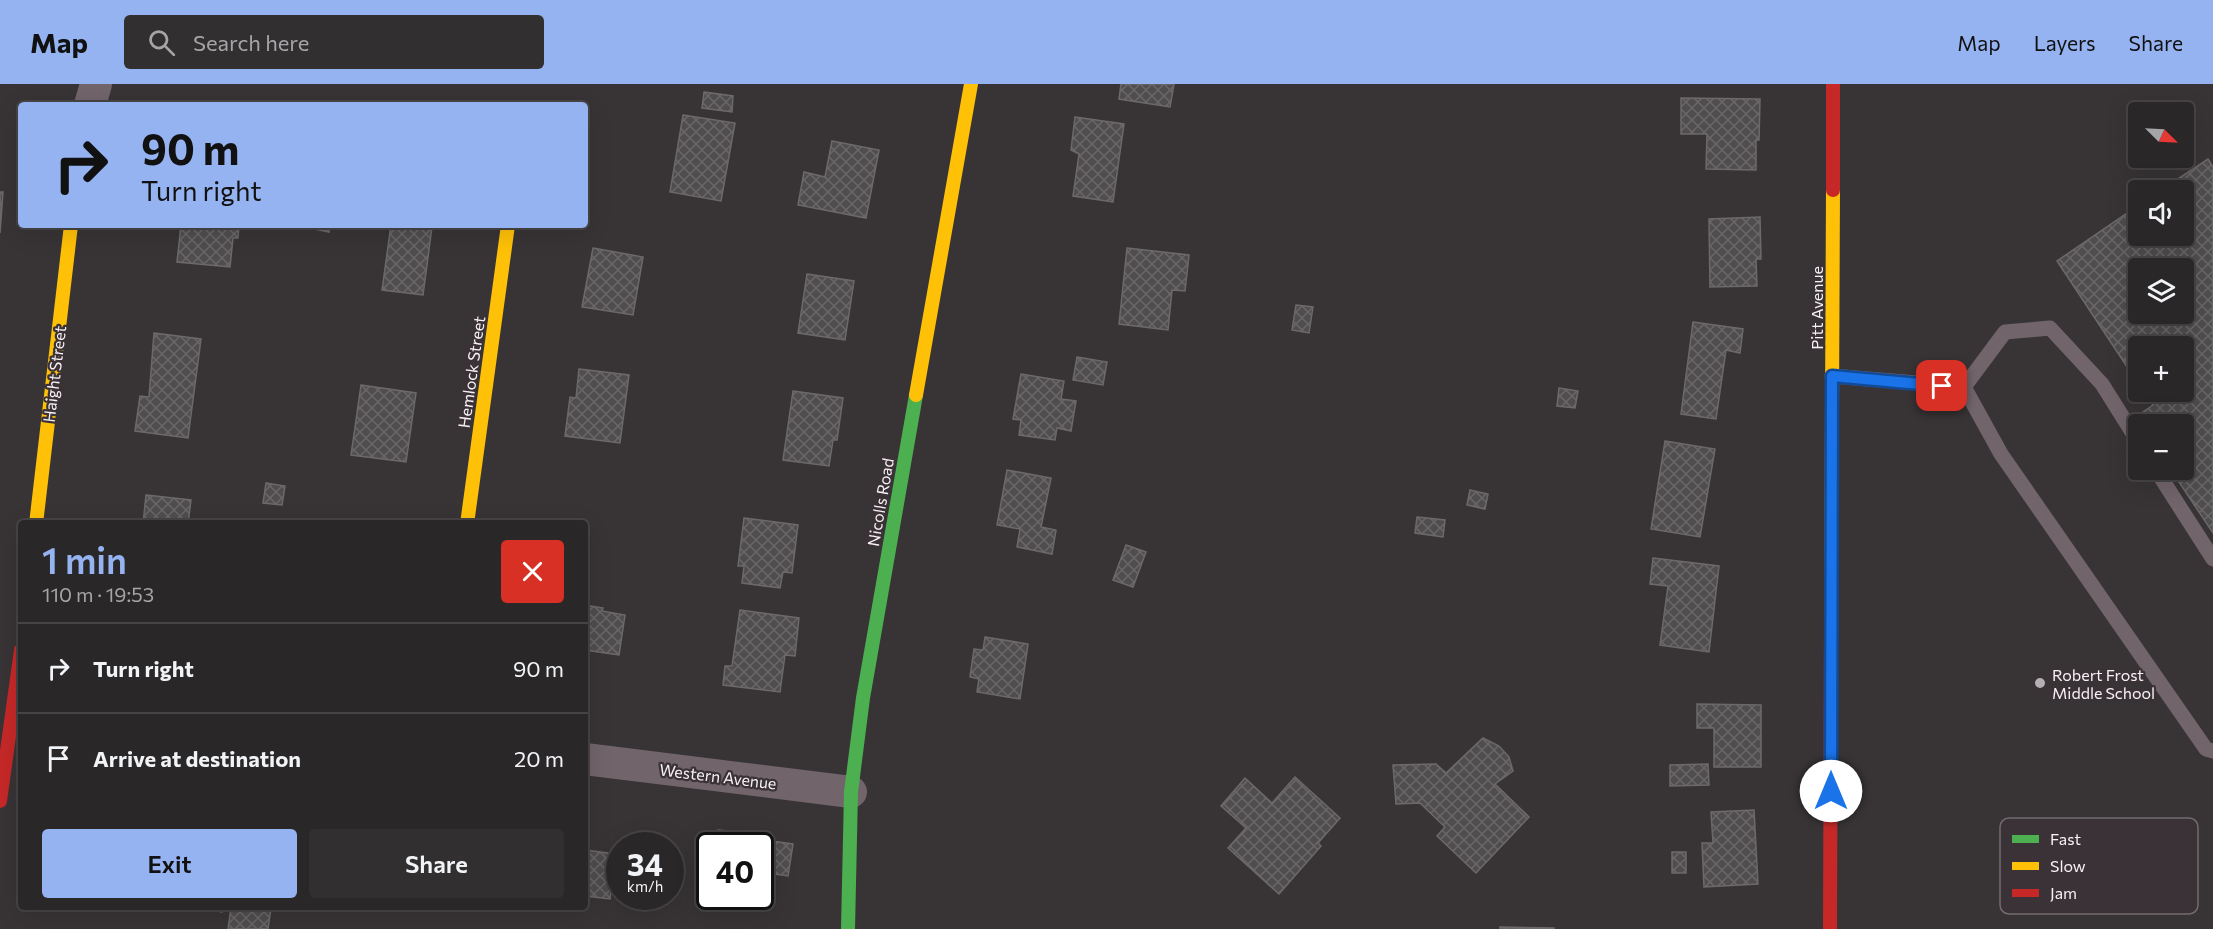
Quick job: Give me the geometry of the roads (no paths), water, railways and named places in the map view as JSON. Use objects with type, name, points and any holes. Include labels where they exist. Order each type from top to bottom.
[{"type":"street","points":[[91,102],[96,84]]},
{"type":"street","name":"Nicolls Road","points":[[848,929],[851,792],[862,698],[971,84]]},
{"type":"street","name":"Pitt Avenue","points":[[1830,929],[1833,84]]},
{"type":"street","name":"Haight Street","points":[[36,520],[71,228]]},
{"type":"street","name":"Hemlock Street","points":[[468,520],[508,228]]},
{"type":"street","points":[[0,801],[13,680],[18,661]]},
{"type":"street","name":"Western Avenue","points":[[588,759],[851,792]]},
{"type":"lane","points":[[1964,387],[2005,332],[2050,328],[2102,384],[2128,425]]},
{"type":"lane","points":[[1832,376],[1964,387]]},
{"type":"lane","points":[[1964,387],[2001,454],[2206,749],[2213,751]]},
{"type":"lane","points":[[2162,480],[2213,559]]},
{"type":"place","name":"Robert Frost Middle School","points":[[2040,683]]}]
